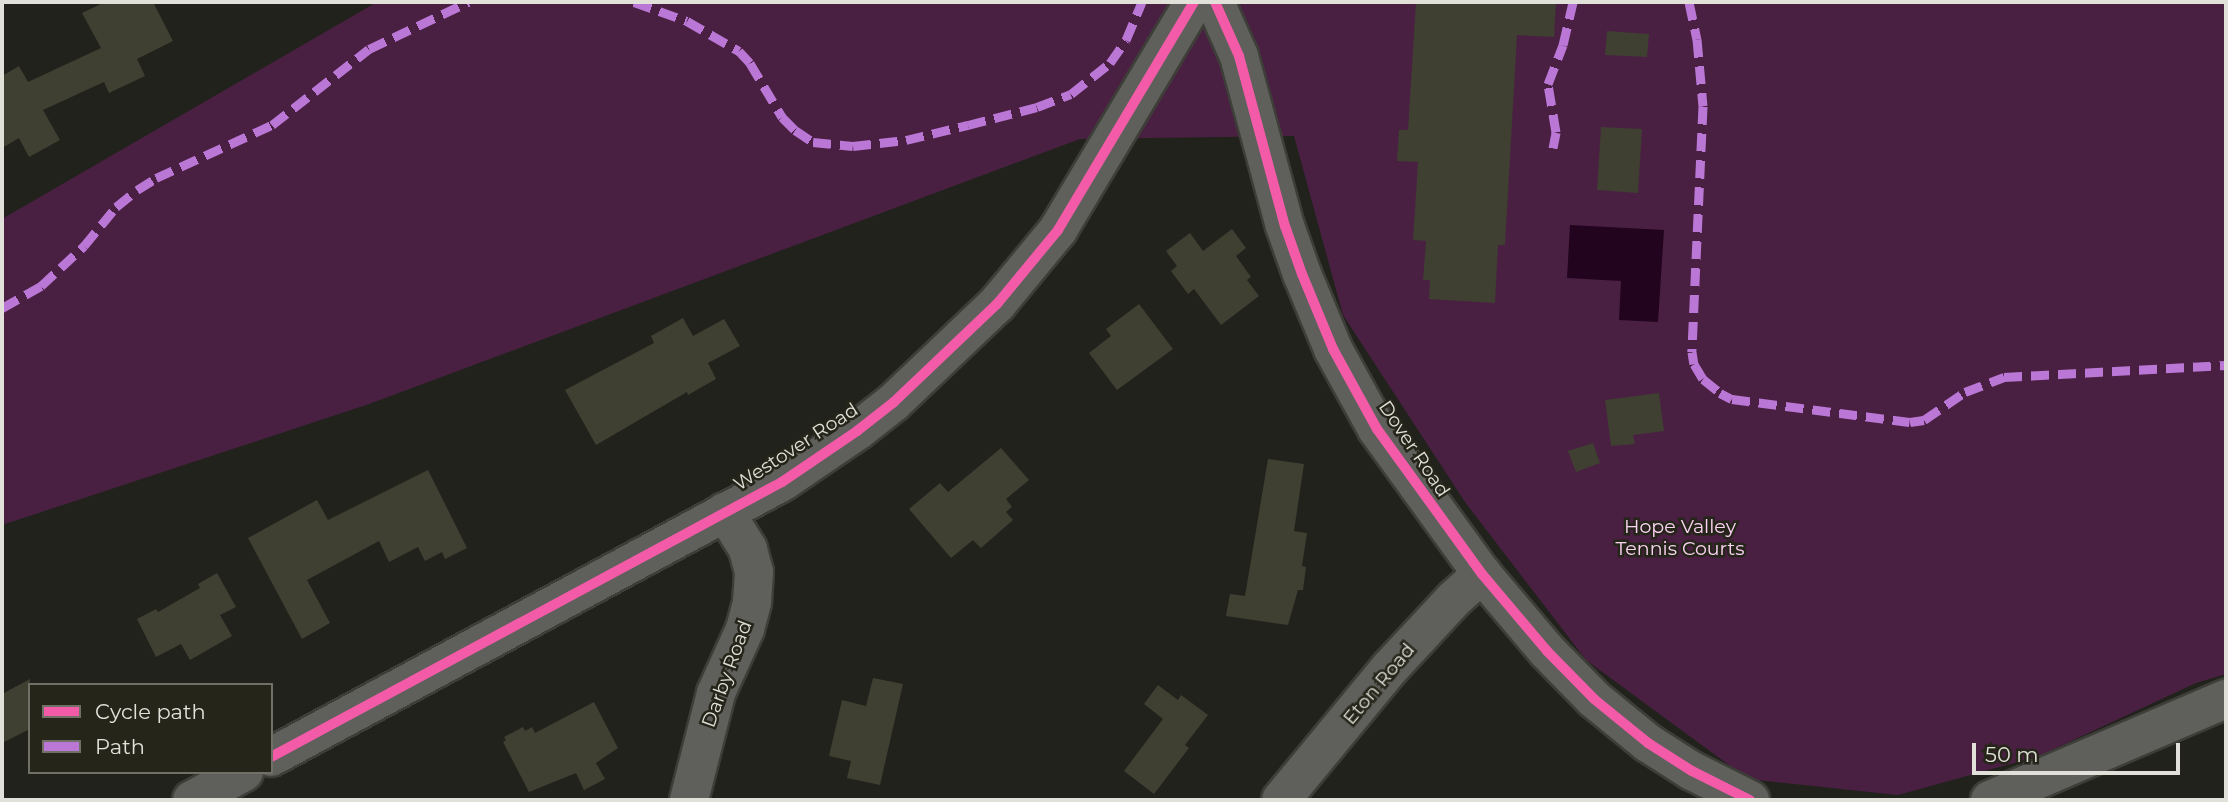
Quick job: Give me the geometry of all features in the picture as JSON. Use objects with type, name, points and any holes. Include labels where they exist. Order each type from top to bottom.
[{"type":"street","name":"Westover Road","points":[[273,756],[782,482],[894,402],[997,304],[1058,230],[1194,2]]},
{"type":"street","name":"Dover Road","points":[[1215,2],[1239,56],[1285,226],[1333,349],[1377,429],[1482,575],[1594,699],[1648,743],[1692,771],[1750,800]]},
{"type":"street","name":"Darby Road","points":[[689,800],[716,693],[745,629],[752,602],[754,572],[748,549],[725,512]]},
{"type":"street","name":"Eton Road","points":[[1281,800],[1389,669],[1454,599],[1482,575]]},
{"type":"street","points":[[1990,800],[2036,791],[2124,740],[2226,699]]},
{"type":"street","points":[[192,800],[240,774]]},
{"type":"green space","name":"Hope Valley Tennis Courts","points":[[377,2],[2226,2],[2226,674],[2196,683],[2039,756],[1898,795],[1748,779],[1586,660],[1465,502],[1343,315],[1294,136],[1080,139],[369,404],[2,525],[2,219]]},
{"type":"shaded area","points":[[1570,225],[1664,230],[1658,322],[1619,320],[1621,281],[1567,278]]},
{"type":"building","points":[[105,2],[153,2],[173,41],[137,59],[145,76],[109,93],[104,82],[43,110],[60,140],[29,157],[19,138],[2,148],[2,76],[19,66],[28,82],[101,48],[82,13]]},
{"type":"building","points":[[1416,2],[1556,2],[1554,37],[1517,35],[1505,245],[1498,245],[1495,303],[1429,299],[1430,280],[1423,280],[1426,241],[1413,240],[1418,162],[1397,161],[1399,130],[1408,130]]},
{"type":"building","points":[[1607,31],[1649,34],[1647,57],[1605,55]]},
{"type":"building","points":[[1601,127],[1642,129],[1638,193],[1597,190]]},
{"type":"building","points":[[1232,229],[1246,248],[1236,256],[1251,277],[1247,280],[1259,296],[1221,325],[1194,289],[1188,294],[1171,271],[1177,266],[1166,251],[1190,233],[1203,251]]},
{"type":"building","points":[[1139,304],[1173,349],[1117,390],[1089,353],[1111,336],[1106,329]]},
{"type":"building","points":[[683,318],[693,336],[724,319],[740,346],[708,363],[716,379],[688,395],[687,392],[596,445],[565,390],[654,343],[651,336]]},
{"type":"building","points":[[1659,393],[1664,431],[1633,435],[1635,444],[1611,446],[1605,400]]},
{"type":"building","points":[[1593,443],[1600,463],[1576,472],[1568,451]]},
{"type":"building","points":[[1001,448],[1029,480],[1006,499],[1012,507],[1006,512],[1013,520],[981,548],[973,540],[951,558],[909,509],[940,483],[948,492]]},
{"type":"building","points":[[1268,459],[1304,464],[1294,531],[1307,533],[1302,566],[1306,567],[1303,590],[1298,590],[1288,625],[1226,616],[1230,594],[1245,596]]},
{"type":"building","points":[[428,470],[467,548],[445,559],[442,552],[425,561],[418,547],[389,562],[379,541],[307,580],[330,623],[302,639],[248,538],[317,500],[328,520]]},
{"type":"building","points":[[217,573],[236,607],[220,615],[232,636],[190,660],[181,644],[156,657],[137,619],[156,609],[158,612],[200,588],[198,584]]},
{"type":"building","points":[[873,678],[903,684],[880,785],[847,778],[851,761],[829,756],[842,700],[866,706]]},
{"type":"building","points":[[30,679],[28,730],[2,743],[2,694]]},
{"type":"building","points":[[1158,685],[1178,700],[1181,695],[1208,715],[1185,745],[1189,748],[1154,794],[1124,771],[1163,719],[1144,704]]},
{"type":"building","points":[[594,702],[618,748],[596,763],[605,779],[584,790],[576,773],[529,792],[503,742],[506,740],[504,737],[523,727],[525,731],[532,727],[535,733]]},
{"type":"marked path","points":[[2,308],[41,286],[84,246],[116,207],[137,190],[156,178],[272,125],[369,49],[468,2]]},
{"type":"marked path","points":[[634,2],[687,21],[739,51],[750,63],[782,117],[813,142],[853,146],[906,140],[1037,107],[1071,94],[1110,63],[1126,40],[1142,2]]},
{"type":"marked path","points":[[1553,148],[1556,132],[1548,84],[1563,45],[1573,2]]},
{"type":"marked path","points":[[1689,2],[1697,39],[1703,106],[1692,352],[1694,364],[1703,379],[1720,393],[1732,399],[1910,422],[1924,420],[1965,392],[2004,377],[2226,365]]},
{"type":"cycle path","points":[[273,756],[782,482],[894,402],[997,304],[1058,230],[1194,2]]},
{"type":"cycle path","points":[[1215,2],[1239,56],[1285,226],[1302,274],[1333,349],[1377,429],[1482,574],[1547,651],[1594,699],[1648,743],[1692,771],[1750,800]]}]
